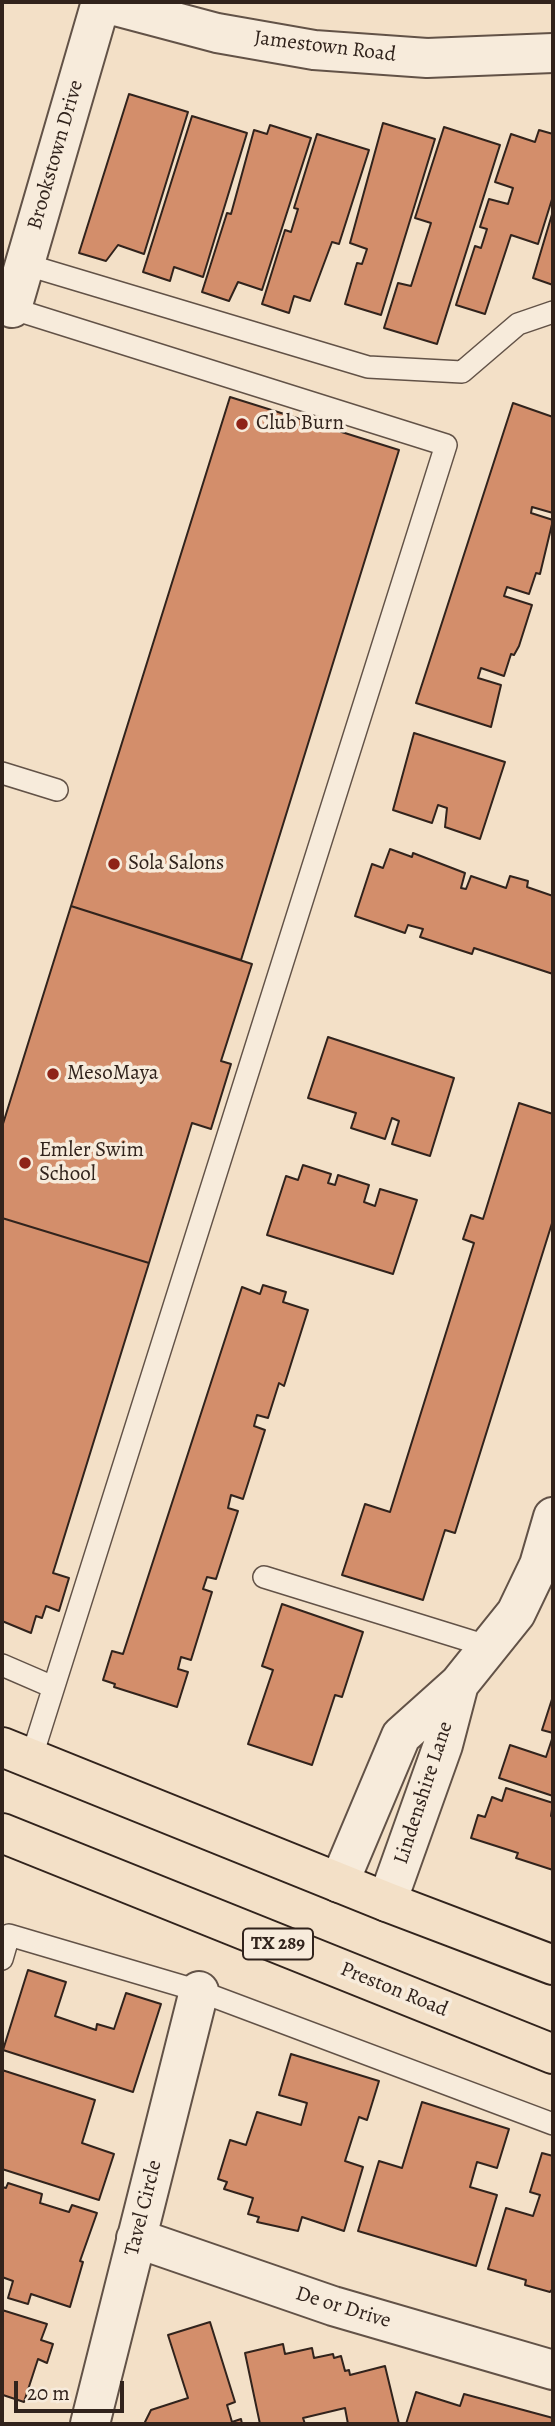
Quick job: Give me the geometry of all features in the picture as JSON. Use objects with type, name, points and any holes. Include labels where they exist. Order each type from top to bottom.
[{"type":"main road","points":[[16,1753],[387,1902],[553,1965]]},
{"type":"main road","name":"Preston Road","points":[[2,1833],[553,2054]]},
{"type":"street","name":"Jamestown Road","points":[[101,2],[217,33],[314,50],[427,58],[553,53]]},
{"type":"street","name":"Brookstown Drive","points":[[7,307],[24,264],[101,2]]},
{"type":"street","name":"Lindenshire Lane","points":[[339,1883],[401,1736],[459,1684],[516,1613],[539,1565],[553,1517]]},
{"type":"street","name":"Lindenshire Lane","points":[[387,1902],[443,1745],[459,1684]]},
{"type":"street","name":"Tavel Circle","points":[[90,2424],[199,1991]]},
{"type":"street","name":"De or Drive","points":[[136,2238],[333,2306],[553,2370]]},
{"type":"lane","points":[[24,264],[368,367],[462,372],[518,324],[553,312]]},
{"type":"lane","points":[[7,307],[446,446],[53,1686],[16,1753]]},
{"type":"lane","points":[[2,773],[57,790]]},
{"type":"lane","points":[[264,1577],[490,1647]]},
{"type":"lane","points":[[2,1665],[53,1686]]},
{"type":"lane","points":[[2,1959],[9,1935],[199,1991],[553,2124]]},
{"type":"building","points":[[129,94],[188,112],[144,254],[118,245],[106,261],[79,253]]},
{"type":"building","points":[[192,116],[247,133],[203,277],[174,267],[170,281],[143,272]]},
{"type":"building","points":[[383,123],[435,139],[381,315],[345,304],[357,263],[362,264],[367,249],[350,243]]},
{"type":"building","points":[[270,125],[311,138],[262,290],[238,282],[229,301],[202,292],[227,213],[231,214],[254,130],[267,134]]},
{"type":"building","points":[[444,127],[500,145],[437,344],[384,328],[398,283],[411,286],[431,223],[415,218]]},
{"type":"building","points":[[539,130],[553,134],[553,196],[538,244],[511,235],[485,314],[456,305],[475,246],[481,248],[487,229],[480,227],[489,199],[508,204],[513,188],[495,182],[511,134],[535,142]]},
{"type":"building","points":[[317,134],[369,150],[339,244],[332,242],[310,301],[294,296],[289,313],[262,304],[285,230],[291,232],[298,209],[294,208]]},
{"type":"building","points":[[553,211],[553,285],[533,278]]},
{"type":"building","points":[[230,397],[399,450],[241,960],[71,906]]},
{"type":"building","points":[[513,403],[553,417],[553,513],[532,507],[531,513],[553,520],[540,574],[536,573],[529,594],[507,587],[504,596],[532,605],[519,646],[514,655],[511,654],[504,676],[481,668],[478,678],[501,685],[491,727],[416,703]]},
{"type":"building","points":[[414,733],[505,762],[480,839],[445,827],[447,808],[438,805],[432,823],[393,810]]},
{"type":"building","points":[[390,849],[412,857],[413,853],[465,873],[461,888],[466,889],[471,876],[506,888],[510,876],[528,881],[527,887],[553,896],[553,974],[474,948],[472,954],[420,937],[423,929],[408,925],[405,933],[355,916],[372,864],[383,868]]},
{"type":"building","points":[[71,906],[252,964],[221,1061],[231,1064],[211,1129],[192,1123],[149,1263],[2,1218],[2,1127]]},
{"type":"building","points":[[328,1037],[454,1078],[430,1156],[392,1144],[399,1121],[392,1118],[385,1139],[351,1128],[356,1113],[308,1098]]},
{"type":"building","points":[[519,1103],[553,1114],[553,1220],[455,1533],[445,1530],[423,1600],[342,1575],[365,1504],[390,1512],[474,1243],[463,1239],[471,1215],[483,1219]]},
{"type":"building","points":[[303,1165],[331,1174],[328,1183],[335,1185],[338,1175],[369,1185],[364,1202],[375,1206],[380,1189],[417,1200],[393,1274],[267,1235],[286,1176],[298,1180]]},
{"type":"building","points":[[2,1218],[149,1263],[53,1573],[69,1578],[59,1611],[46,1606],[42,1618],[36,1616],[31,1633],[2,1621]]},
{"type":"building","points":[[263,1285],[286,1292],[283,1302],[308,1310],[284,1386],[279,1383],[268,1418],[257,1415],[254,1426],[265,1430],[243,1499],[231,1495],[228,1508],[238,1511],[216,1579],[207,1577],[203,1589],[212,1592],[191,1660],[181,1657],[178,1669],[188,1672],[177,1707],[114,1687],[115,1684],[103,1680],[112,1651],[123,1654],[242,1287],[260,1294]]},
{"type":"building","points":[[282,1604],[363,1632],[342,1697],[335,1695],[312,1765],[248,1744],[273,1670],[262,1666]]},
{"type":"building","points":[[553,1696],[553,1733],[542,1730]]},
{"type":"building","points":[[552,1739],[553,1796],[499,1778],[510,1745],[546,1757]]},
{"type":"building","points":[[506,1788],[553,1803],[553,1870],[516,1858],[518,1853],[471,1838],[478,1815],[485,1817],[492,1797],[502,1801]]},
{"type":"building","points":[[28,1970],[66,1982],[55,2016],[96,2030],[97,2024],[114,2029],[126,1993],[161,2004],[133,2092],[3,2050]]},
{"type":"building","points":[[291,2054],[379,2081],[367,2120],[359,2117],[345,2161],[363,2167],[344,2231],[302,2217],[298,2231],[257,2222],[259,2217],[248,2214],[253,2198],[224,2189],[227,2182],[218,2179],[230,2140],[246,2145],[257,2112],[301,2125],[307,2103],[279,2095]]},
{"type":"building","points":[[2,2070],[95,2100],[82,2143],[114,2154],[99,2200],[2,2169]]},
{"type":"building","points":[[422,2102],[509,2129],[497,2168],[477,2162],[470,2187],[497,2195],[476,2266],[358,2231],[379,2161],[402,2168]]},
{"type":"building","points":[[542,2153],[553,2156],[553,2288],[550,2292],[525,2285],[526,2280],[488,2269],[506,2208],[533,2216],[540,2195],[530,2192]]},
{"type":"building","points":[[8,2183],[42,2194],[40,2203],[69,2212],[72,2205],[97,2213],[80,2261],[83,2262],[70,2307],[31,2294],[28,2304],[8,2298],[13,2281],[2,2277],[2,2187],[6,2188]]},
{"type":"building","points":[[2,2310],[47,2324],[41,2340],[53,2344],[47,2363],[38,2359],[24,2402],[3,2395],[2,2398]]},
{"type":"building","points":[[210,2322],[235,2402],[227,2405],[232,2422],[241,2419],[242,2424],[144,2424],[151,2410],[188,2398],[168,2335]]},
{"type":"building","points":[[283,2344],[285,2354],[312,2348],[314,2358],[333,2354],[334,2358],[341,2356],[345,2371],[349,2370],[350,2375],[385,2366],[399,2424],[348,2424],[345,2408],[303,2418],[305,2424],[260,2424],[245,2353]]},
{"type":"building","points":[[416,2392],[460,2406],[464,2394],[553,2418],[553,2424],[406,2424]]},
{"type":"place","name":"Club Burn","points":[[242,424]]},
{"type":"place","name":"Sola Salons","points":[[114,864]]},
{"type":"place","name":"MesoMaya","points":[[53,1074]]},
{"type":"place","name":"Emler Swim School","points":[[25,1163]]}]
